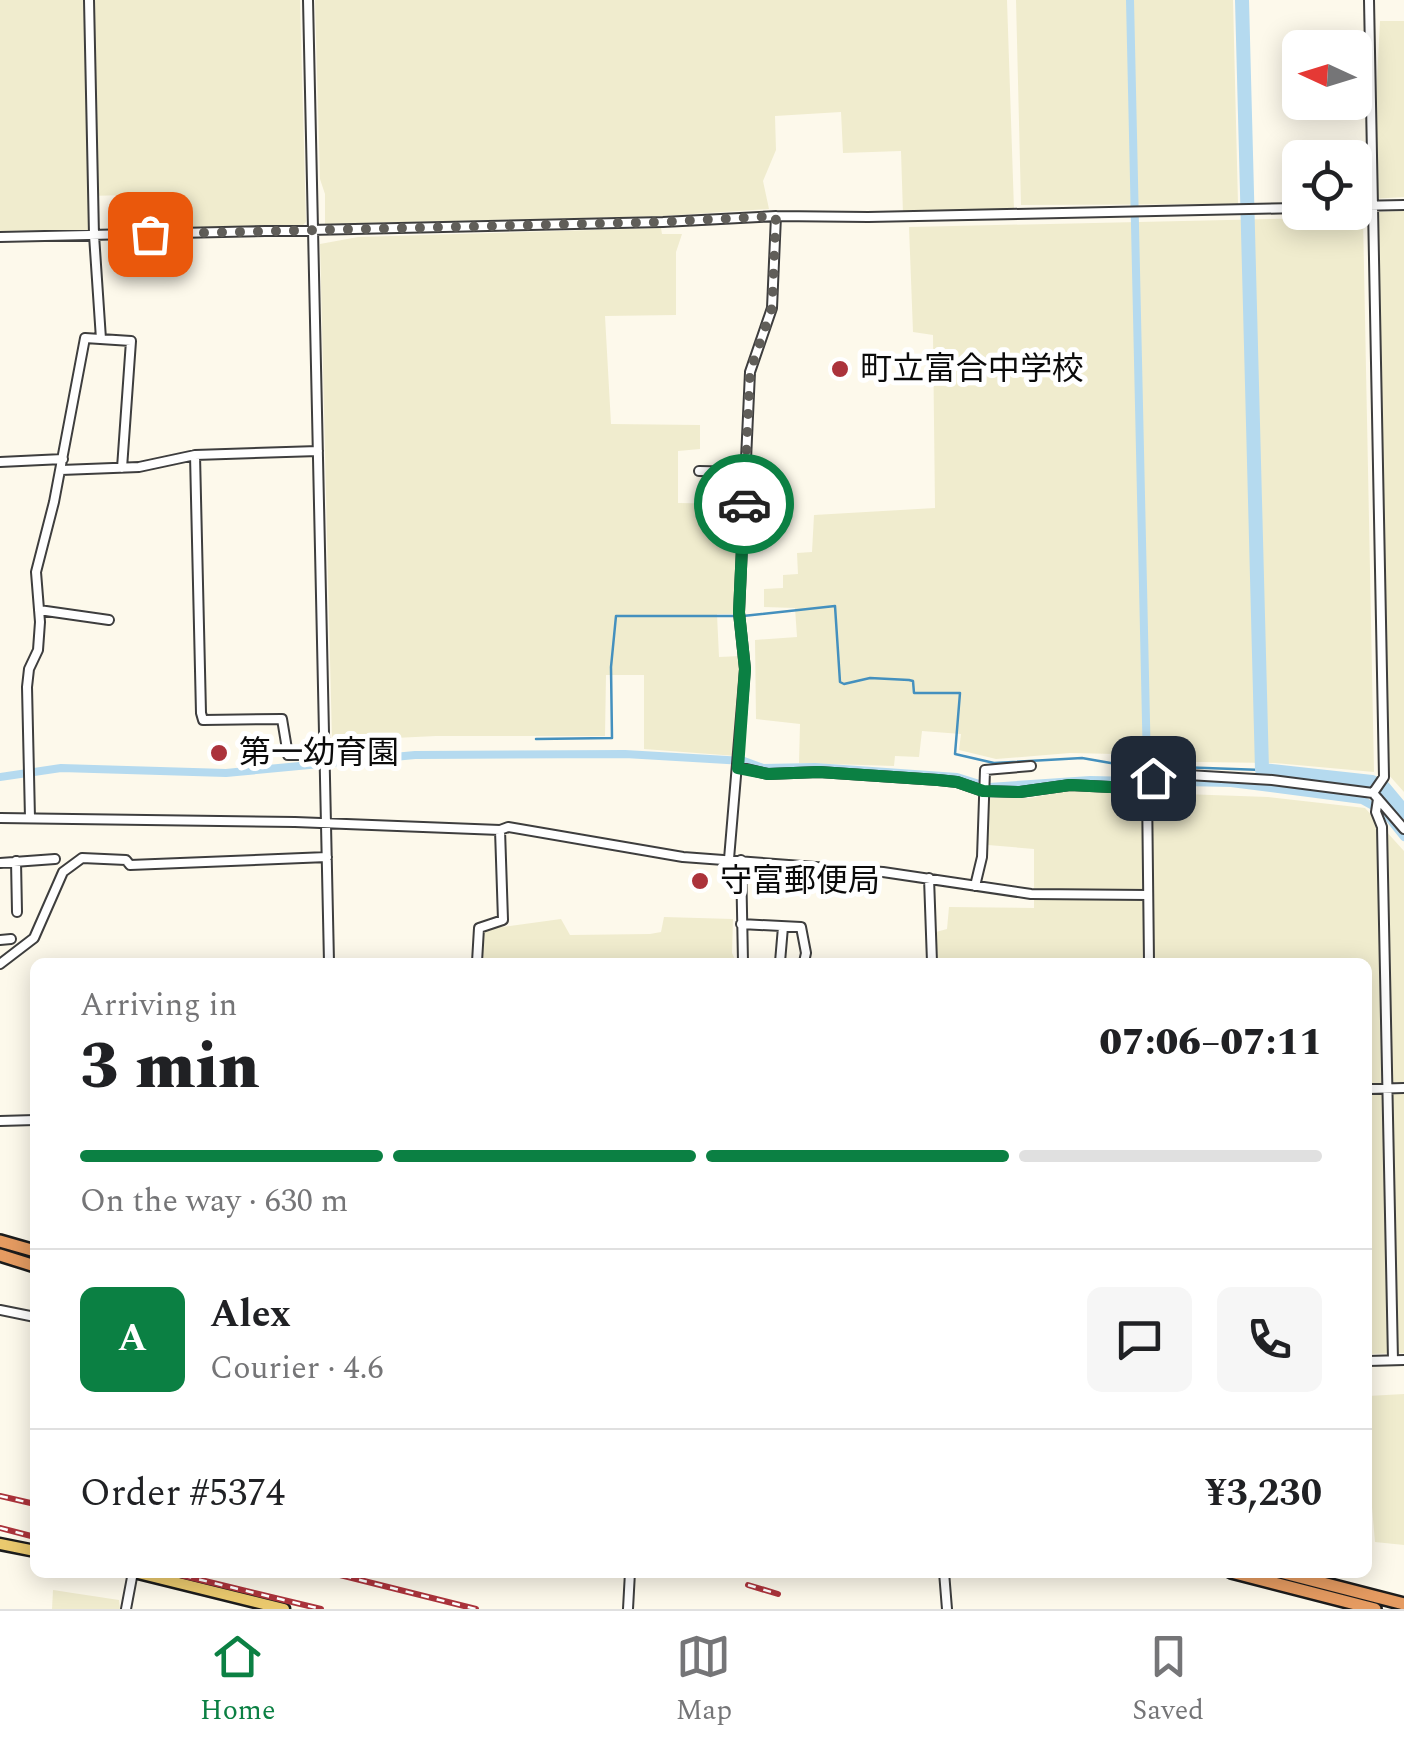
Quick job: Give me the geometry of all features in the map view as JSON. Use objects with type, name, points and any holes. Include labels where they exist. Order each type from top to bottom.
[{"type":"highway","points":[[0,1241],[30,1250]]},
{"type":"highway","points":[[0,1256],[30,1265]]},
{"type":"highway","points":[[1254,1578],[1375,1609]]},
{"type":"highway","points":[[1303,1578],[1404,1604]]},
{"type":"main road","points":[[0,1544],[30,1550]]},
{"type":"main road","points":[[158,1578],[284,1609]]},
{"type":"street","points":[[89,0],[94,235],[101,338]]},
{"type":"street","points":[[308,0],[329,958]]},
{"type":"street","points":[[1369,0],[1370,140]]},
{"type":"street","points":[[1372,206],[1404,205]]},
{"type":"street","points":[[0,238],[776,216],[1282,208]]},
{"type":"street","points":[[729,859],[745,669],[739,618],[750,372],[772,308],[776,216]]},
{"type":"street","points":[[1371,230],[1382,780],[1376,800],[1382,827],[1393,1360]]},
{"type":"street","points":[[30,818],[28,688],[29,669],[38,650],[36,572],[61,470],[85,338],[131,341],[122,468]]},
{"type":"street","points":[[61,470],[122,468],[195,454],[318,451]]},
{"type":"street","points":[[195,454],[200,713],[204,720],[212,721],[282,719],[288,755],[325,756]]},
{"type":"street","points":[[0,462],[63,459]]},
{"type":"street","points":[[699,471],[746,472]]},
{"type":"street","points":[[39,610],[110,620]]},
{"type":"street","points":[[739,763],[768,774],[819,772],[938,780],[1020,792],[1070,785],[1151,784]]},
{"type":"street","points":[[975,886],[982,857],[986,770],[1031,766]]},
{"type":"street","points":[[1149,958],[1154,773],[1272,780],[1376,800],[1404,830]]},
{"type":"street","points":[[0,818],[508,827],[684,857],[928,878],[1031,894],[1148,895]]},
{"type":"street","points":[[477,958],[479,928],[504,920],[497,829]]},
{"type":"street","points":[[0,964],[34,938],[63,872],[82,858],[126,860],[130,865],[327,857]]},
{"type":"street","points":[[0,863],[55,859]]},
{"type":"street","points":[[741,860],[743,958]]},
{"type":"street","points":[[16,861],[17,912]]},
{"type":"street","points":[[928,878],[932,958]]},
{"type":"street","points":[[741,924],[802,928],[805,958]]},
{"type":"street","points":[[780,958],[783,927]]},
{"type":"street","points":[[0,940],[10,940]]},
{"type":"street","points":[[1372,1089],[1404,1088]]},
{"type":"street","points":[[0,1121],[30,1120]]},
{"type":"street","points":[[1389,1198],[1404,1197]]},
{"type":"street","points":[[0,1310],[30,1316]]},
{"type":"street","points":[[1372,1361],[1404,1360]]},
{"type":"street","points":[[126,1609],[133,1578]]},
{"type":"street","points":[[628,1609],[630,1578]]},
{"type":"street","points":[[944,1578],[947,1609]]},
{"type":"shaded area","points":[[0,0],[300,0],[306,222],[302,226],[129,228],[127,195],[89,196],[89,230],[0,231]]},
{"type":"shaded area","points":[[315,0],[1007,0],[1014,210],[903,214],[901,151],[843,153],[841,112],[775,116],[776,150],[763,181],[769,209],[663,216],[325,224]]},
{"type":"shaded area","points":[[1016,0],[1233,0],[1238,204],[1021,205]]},
{"type":"shaded area","points":[[1380,21],[1404,21],[1404,197],[1372,199]]},
{"type":"shaded area","points":[[1404,211],[1404,792],[1388,774],[1376,212]]},
{"type":"shaded area","points":[[1282,219],[1282,230],[1363,230],[1374,772],[1275,763],[1127,761],[1115,754],[996,759],[959,750],[961,734],[922,731],[919,757],[895,756],[894,766],[799,763],[800,724],[756,719],[755,640],[797,637],[795,608],[764,607],[764,589],[783,588],[783,575],[798,574],[797,553],[812,552],[814,515],[935,508],[933,335],[913,332],[909,227]]},
{"type":"shaded area","points":[[661,228],[662,234],[682,234],[676,252],[676,315],[605,316],[611,424],[700,425],[700,449],[678,451],[678,503],[740,504],[733,614],[717,614],[719,657],[741,656],[736,756],[644,749],[644,675],[606,675],[605,736],[436,736],[332,741],[320,244],[358,237]]},
{"type":"shaded area","points":[[1071,790],[1268,797],[1365,808],[1404,851],[1404,1353],[1372,1354],[1372,958],[938,958],[936,932],[947,929],[949,907],[1034,908],[1034,849],[988,845],[989,798],[1030,798]]},
{"type":"shaded area","points":[[664,917],[733,919],[734,958],[480,958],[482,936],[488,926],[561,919],[570,935],[661,932]]},
{"type":"shaded area","points":[[1404,1394],[1404,1545],[1375,1542],[1372,1396]]},
{"type":"shaded area","points":[[53,1590],[119,1600],[120,1609],[52,1609]]},
{"type":"waterway","points":[[1130,0],[1147,766]]},
{"type":"waterway","points":[[1242,0],[1262,770],[1372,782],[1384,788],[1404,812]]},
{"type":"waterway","points":[[743,616],[835,606],[840,682],[870,678],[909,680],[913,681],[914,693],[960,693],[955,754],[994,763],[1082,758],[1122,765],[1262,770]]},
{"type":"waterway","points":[[536,739],[612,738],[611,667],[616,616],[735,616]]},
{"type":"waterway","points":[[0,777],[61,768],[226,773],[415,755],[625,754],[744,761],[763,768],[815,767],[957,777],[989,787],[1090,780],[1231,783],[1362,800],[1384,812],[1404,837]]},
{"type":"railway","points":[[0,1496],[30,1503]]},
{"type":"railway","points":[[0,1528],[30,1536]]},
{"type":"railway","points":[[193,1578],[321,1609]]},
{"type":"railway","points":[[352,1578],[476,1609]]},
{"type":"railway","points":[[748,1585],[778,1594]]},
{"type":"way so far","points":[[150,234],[776,216],[772,308],[750,372],[744,504]]},
{"type":"place","name":"町立富合中学校","points":[[840,369]]},
{"type":"place","name":"第一幼育園","points":[[219,753]]},
{"type":"place","name":"守富郵便局","points":[[700,881]]},
{"type":"route","points":[[744,504],[739,612],[745,669],[738,768],[768,774],[819,772],[938,780],[983,791],[1020,792],[1070,785],[1150,789],[1153,778]]}]
